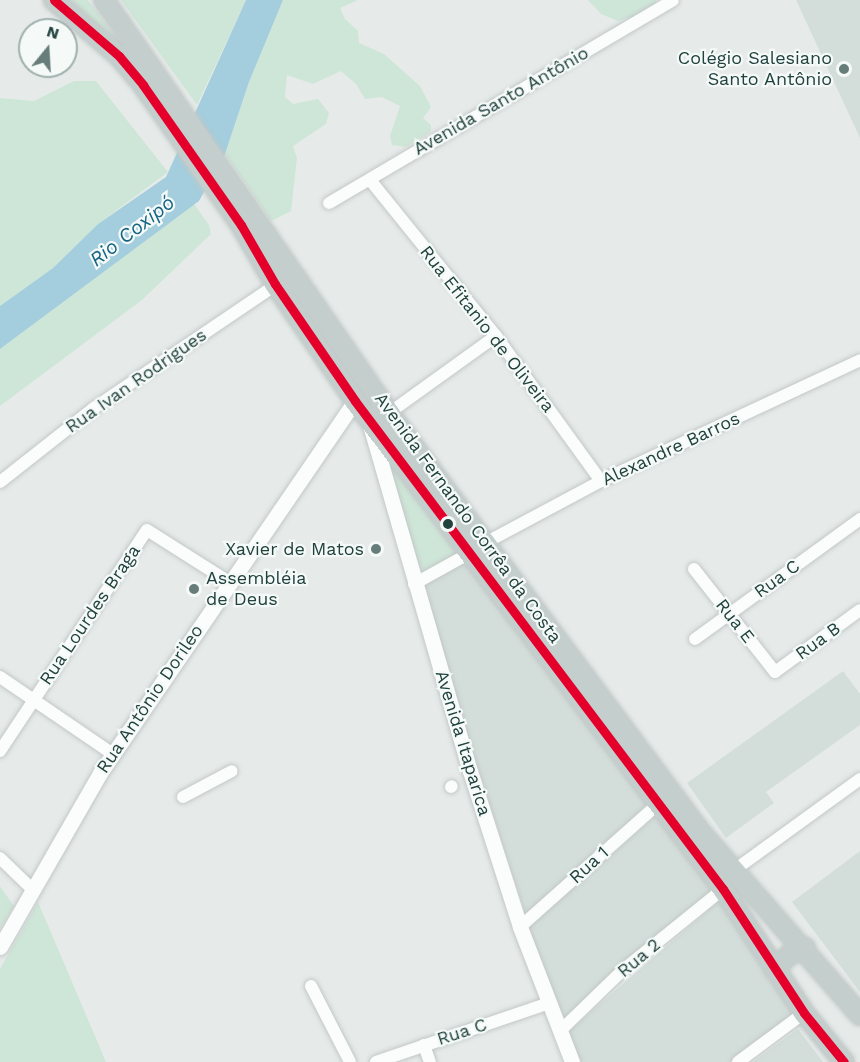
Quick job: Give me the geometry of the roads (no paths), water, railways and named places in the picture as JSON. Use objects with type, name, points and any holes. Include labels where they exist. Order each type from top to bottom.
[{"type":"highway","name":"Avenida Fernando Corrêa da Costa","points":[[54,0],[150,80]]},
{"type":"highway","name":"Avenida Fernando Corrêa da Costa","points":[[104,0],[150,80],[246,217],[389,413],[477,548],[658,803],[723,889],[804,1013],[844,1062]]},
{"type":"highway","name":"Avenida Fernando Corrêa da Costa","points":[[246,217],[276,285],[374,429],[477,548],[733,871],[804,948],[860,1014]]},
{"type":"highway","points":[[774,969],[792,953],[804,948]]},
{"type":"street","name":"Avenida Santo Antônio","points":[[329,203],[673,0]]},
{"type":"street","name":"Rua Efitanio de Oliveira","points":[[370,180],[496,336],[601,481]]},
{"type":"street","name":"Rua Ivan Rodrigues","points":[[0,482],[94,408],[276,285]]},
{"type":"street","points":[[389,413],[496,336]]},
{"type":"street","name":"Alexandre Barros","points":[[414,584],[601,481],[860,360]]},
{"type":"street","name":"Rua Antônio Dorileo","points":[[0,947],[113,754],[229,582],[355,402]]},
{"type":"street","points":[[337,427],[354,423],[374,429]]},
{"type":"street","name":"Avenida Itaparica","points":[[374,429],[414,584],[520,927],[572,1062]]},
{"type":"street","name":"Rua C","points":[[694,639],[860,519]]},
{"type":"street","name":"Rua Lourdes Braga","points":[[0,751],[147,530],[229,582]]},
{"type":"street","name":"Rua E","points":[[694,569],[775,672]]},
{"type":"street","name":"Rua B","points":[[775,672],[860,610]]},
{"type":"street","points":[[0,676],[113,754]]},
{"type":"street","points":[[183,797],[232,771]]},
{"type":"street","points":[[733,871],[860,779]]},
{"type":"street","name":"Rua 1","points":[[520,927],[658,803]]},
{"type":"street","points":[[0,858],[33,890]]},
{"type":"street","name":"Rua 2","points":[[560,1032],[623,970],[723,889]]},
{"type":"street","points":[[311,986],[350,1062]]},
{"type":"street","name":"Rua C","points":[[376,1062],[549,1003]]},
{"type":"street","points":[[738,1062],[804,1013]]},
{"type":"street","points":[[424,1045],[430,1062]]},
{"type":"water","name":"Rio Coxipó","points":[[246,0],[283,0],[249,82],[225,154],[199,201],[0,349],[0,306],[53,268],[98,224],[166,177]]},
{"type":"place","name":"Colégio Salesiano Santo Antônio","points":[[844,69]]},
{"type":"place","name":"Xavier de Matos","points":[[376,549]]},
{"type":"place","name":"Assembléia de Deus","points":[[194,589]]}]
